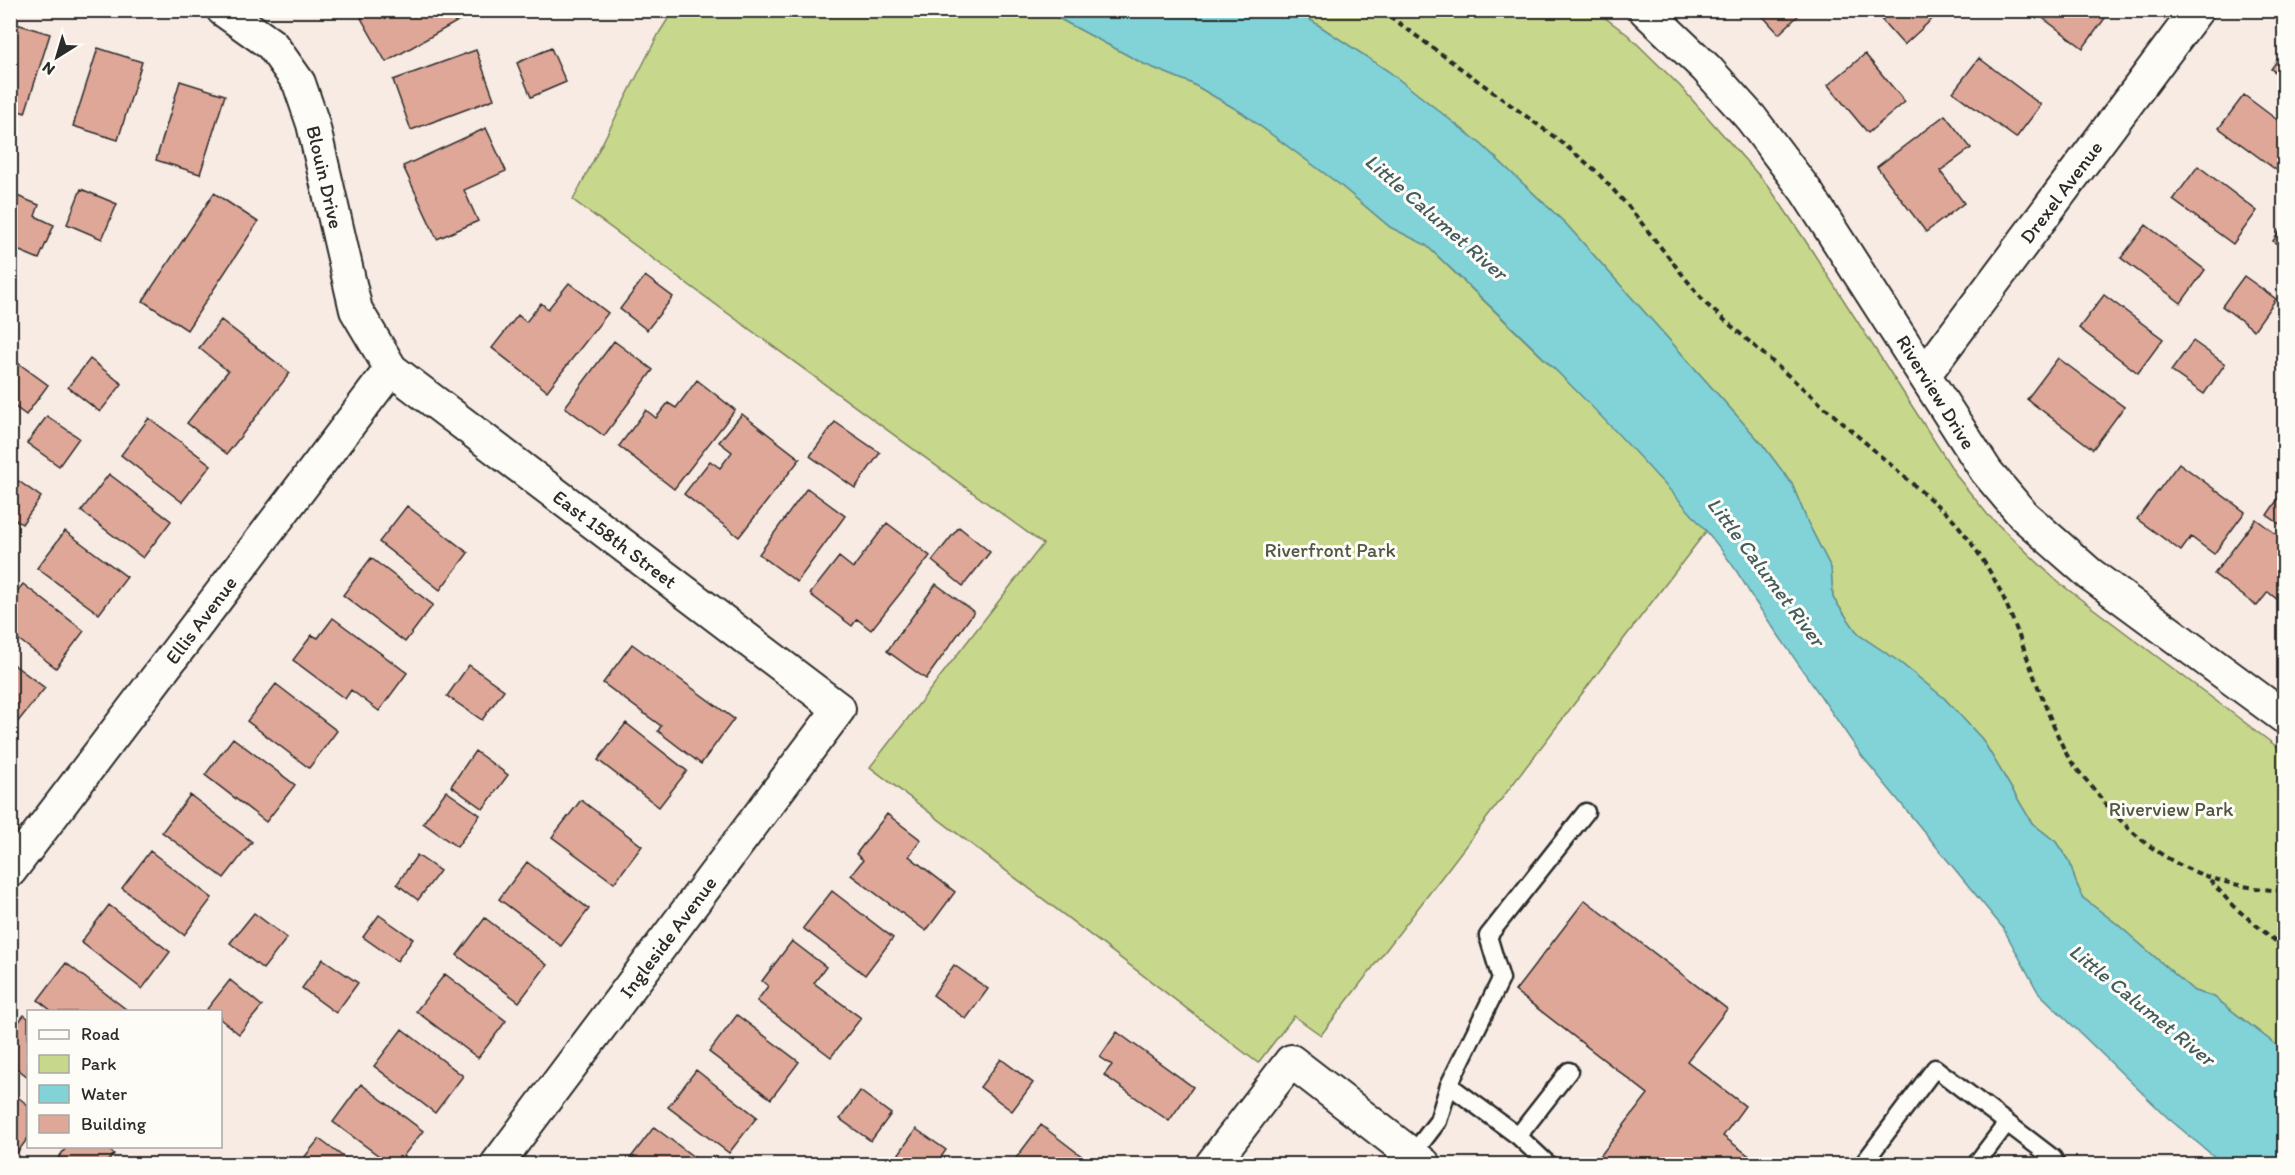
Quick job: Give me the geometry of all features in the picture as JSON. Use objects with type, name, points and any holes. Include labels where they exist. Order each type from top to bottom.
[{"type":"street","name":"Blouin Drive","points":[[223,10],[272,45],[299,83],[314,124],[356,310],[391,369]]},
{"type":"street","name":"Riverview Drive","points":[[1645,10],[1706,68],[1751,118],[1806,191],[1986,471],[2024,516],[2090,574],[2284,717]]},
{"type":"street","name":"Drexel Avenue","points":[[1925,374],[2197,10]]},
{"type":"street","name":"East 158th Street","points":[[391,369],[839,709]]},
{"type":"street","name":"Ellis Avenue","points":[[10,871],[391,369]]},
{"type":"street","name":"Ingleside Avenue","points":[[497,1164],[839,709]]},
{"type":"street","points":[[1212,1164],[1291,1061],[1418,1160]]},
{"type":"lane","points":[[1418,1160],[1438,1121],[1449,1085],[1502,979],[1488,936],[1586,812]]},
{"type":"lane","points":[[1863,1164],[1935,1068],[2053,1158],[2056,1164]]},
{"type":"lane","points":[[1518,1136],[1569,1071]]},
{"type":"lane","points":[[1449,1085],[1518,1136],[1548,1164]]},
{"type":"lane","points":[[1976,1164],[2007,1123]]},
{"type":"path","points":[[1381,10],[1560,141],[1595,170],[1628,206],[1705,303],[1953,519],[1981,555],[2004,599],[2045,707],[2066,754],[2130,832],[2173,862],[2209,879],[2238,886],[2284,891]]},
{"type":"path","points":[[2209,879],[2233,906],[2284,948]]},
{"type":"green space","name":"Riverfront Park","points":[[673,11],[1045,11],[1144,64],[1191,83],[1241,112],[1339,184],[1390,227],[1426,245],[1598,411],[1707,530],[1321,1035],[1294,1016],[1258,1063],[870,767],[1043,544],[573,200],[659,33]]},
{"type":"green space","name":"Riverview Park","points":[[1297,11],[1596,11],[1628,35],[1680,86],[1769,187],[1959,479],[1988,515],[2058,582],[2284,752],[2284,1051],[2214,997],[2194,991],[2117,924],[2083,898],[2070,863],[2056,842],[2032,823],[1982,739],[1944,698],[1898,661],[1859,635],[1833,598],[1831,568],[1808,523],[1792,484],[1762,444],[1566,224],[1481,144],[1388,71]]},
{"type":"water","name":"Little Calumet River","points":[[1045,11],[1297,11],[1388,71],[1481,144],[1566,224],[1762,444],[1792,484],[1808,523],[1831,568],[1833,598],[1859,635],[1898,661],[1944,698],[1982,739],[2032,823],[2056,842],[2070,863],[2083,898],[2117,924],[2194,991],[2214,997],[2284,1051],[2284,1164],[2223,1164],[2168,1118],[2038,992],[2003,928],[1862,756],[1731,563],[1707,532],[1571,385],[1426,245],[1390,227],[1339,184],[1241,112],[1191,83],[1144,64]]},
{"type":"building","points":[[374,10],[473,10],[474,12],[386,62],[361,18]]},
{"type":"building","points":[[1757,10],[1804,10],[1779,34]]},
{"type":"building","points":[[1885,10],[1942,10],[1904,45],[1879,17]]},
{"type":"building","points":[[2032,10],[2111,10],[2083,48]]},
{"type":"building","points":[[10,22],[50,34],[25,113],[10,108]]},
{"type":"building","points":[[98,48],[142,62],[118,140],[73,126]]},
{"type":"building","points":[[551,48],[566,82],[531,97],[517,63]]},
{"type":"building","points":[[476,50],[494,99],[411,130],[393,80]]},
{"type":"building","points":[[2284,51],[2284,78],[2271,69]]},
{"type":"building","points":[[1865,54],[1905,102],[1868,133],[1828,85]]},
{"type":"building","points":[[1979,58],[2041,105],[2016,138],[1953,92]]},
{"type":"building","points":[[180,81],[225,95],[200,174],[156,160]]},
{"type":"building","points":[[2244,95],[2284,125],[2284,165],[2279,172],[2219,128]]},
{"type":"building","points":[[1945,115],[1971,148],[1940,171],[1964,203],[1926,232],[1877,167]]},
{"type":"building","points":[[486,128],[506,171],[464,190],[478,221],[437,239],[403,166]]},
{"type":"building","points":[[2198,166],[2257,211],[2233,244],[2173,200]]},
{"type":"building","points":[[81,189],[117,204],[102,239],[67,224]]},
{"type":"building","points":[[10,193],[39,205],[35,216],[54,225],[39,259],[10,247]]},
{"type":"building","points":[[214,193],[258,222],[187,330],[143,301]]},
{"type":"building","points":[[2146,225],[2205,270],[2181,303],[2121,258]]},
{"type":"building","points":[[2284,225],[2284,249],[2273,241]]},
{"type":"building","points":[[645,276],[673,297],[647,330],[620,309]]},
{"type":"building","points":[[2244,276],[2276,299],[2254,330],[2222,306]]},
{"type":"building","points":[[569,283],[608,313],[547,391],[492,348],[518,315],[526,322],[541,303],[548,309]]},
{"type":"building","points":[[2104,295],[2163,339],[2138,373],[2079,328]]},
{"type":"building","points":[[221,320],[290,373],[227,454],[187,423],[228,371],[199,348]]},
{"type":"building","points":[[614,341],[653,370],[604,436],[565,407]]},
{"type":"building","points":[[2193,341],[2225,364],[2204,394],[2171,371]]},
{"type":"building","points":[[2058,358],[2124,407],[2093,449],[2027,399]]},
{"type":"building","points":[[90,359],[122,384],[100,412],[68,387]]},
{"type":"building","points":[[14,360],[48,385],[26,415],[10,403],[10,366]]},
{"type":"building","points":[[697,380],[735,410],[674,489],[619,446],[646,410],[656,418],[668,403],[676,408]]},
{"type":"building","points":[[742,414],[800,459],[739,537],[684,494],[710,461],[720,468],[732,452],[719,442]]},
{"type":"building","points":[[47,416],[79,438],[59,466],[27,443]]},
{"type":"building","points":[[149,418],[211,465],[182,502],[121,455]]},
{"type":"building","points":[[835,422],[880,453],[855,488],[810,456]]},
{"type":"building","points":[[2179,463],[2245,512],[2214,554],[2191,537],[2181,551],[2137,519]]},
{"type":"building","points":[[109,474],[171,521],[143,558],[81,511]]},
{"type":"building","points":[[10,475],[41,497],[22,524],[10,516]]},
{"type":"building","points":[[807,488],[845,516],[797,582],[759,554]]},
{"type":"building","points":[[2282,493],[2284,494],[2284,527],[2267,515]]},
{"type":"building","points":[[407,506],[468,553],[440,590],[379,542]]},
{"type":"building","points":[[2256,519],[2284,540],[2284,605],[2268,592],[2257,606],[2214,574]]},
{"type":"building","points":[[887,523],[930,556],[871,630],[857,619],[852,626],[810,594],[839,557],[853,568]]},
{"type":"building","points":[[959,527],[990,552],[963,586],[932,561]]},
{"type":"building","points":[[65,531],[127,577],[99,614],[37,568]]},
{"type":"building","points":[[371,558],[433,605],[405,642],[343,595]]},
{"type":"building","points":[[23,584],[84,631],[56,668],[10,633],[10,600]]},
{"type":"building","points":[[936,584],[974,612],[926,679],[887,651]]},
{"type":"building","points":[[333,618],[407,673],[379,711],[351,690],[345,699],[293,660],[312,635],[318,638]]},
{"type":"building","points":[[632,644],[734,719],[701,764],[658,731],[661,726],[603,683]]},
{"type":"building","points":[[10,662],[45,688],[16,724],[10,720]]},
{"type":"building","points":[[469,665],[504,690],[482,720],[447,696]]},
{"type":"building","points":[[276,684],[337,731],[309,768],[247,721]]},
{"type":"building","points":[[626,723],[687,771],[659,807],[598,760]]},
{"type":"building","points":[[233,738],[295,785],[266,822],[205,775]]},
{"type":"building","points":[[475,751],[508,775],[483,809],[451,786]]},
{"type":"building","points":[[446,791],[480,815],[457,847],[423,823]]},
{"type":"building","points":[[190,795],[252,842],[224,878],[162,832]]},
{"type":"building","points":[[581,800],[642,846],[614,883],[552,837]]},
{"type":"building","points":[[887,814],[921,840],[909,856],[955,892],[926,931],[851,875],[863,860],[856,854]]},
{"type":"building","points":[[150,851],[212,898],[184,935],[122,888]]},
{"type":"building","points":[[417,855],[440,871],[418,900],[397,884]]},
{"type":"building","points":[[527,862],[589,909],[561,946],[499,899]]},
{"type":"building","points":[[832,891],[893,938],[865,975],[803,928]]},
{"type":"building","points":[[1585,900],[1727,1009],[1687,1061],[1745,1106],[1723,1136],[1760,1164],[1594,1164],[1648,1094],[1515,991]]},
{"type":"building","points":[[109,905],[170,952],[142,989],[81,942]]},
{"type":"building","points":[[254,913],[287,938],[263,969],[230,943]]},
{"type":"building","points":[[379,915],[413,939],[397,961],[363,937]]},
{"type":"building","points":[[485,918],[547,965],[519,1002],[457,955]]},
{"type":"building","points":[[792,941],[826,967],[814,983],[861,1018],[831,1057],[757,1001],[768,986],[762,981]]},
{"type":"building","points":[[323,959],[358,983],[336,1013],[302,988]]},
{"type":"building","points":[[66,963],[127,1010],[50,1010],[38,1000]]},
{"type":"building","points":[[954,965],[988,989],[966,1019],[933,995]]},
{"type":"building","points":[[445,974],[506,1021],[478,1058],[416,1011]]},
{"type":"building","points":[[230,980],[262,1006],[239,1034],[222,1021],[222,1010],[207,1009]]},
{"type":"building","points":[[24,1015],[27,1017],[27,1076],[10,1063],[10,1033]]},
{"type":"building","points":[[737,1015],[799,1062],[771,1099],[709,1052]]},
{"type":"building","points":[[402,1029],[463,1076],[435,1113],[374,1066]]},
{"type":"building","points":[[1117,1032],[1193,1087],[1169,1121],[1104,1075],[1112,1065],[1100,1057]]},
{"type":"building","points":[[1001,1059],[1033,1083],[1012,1111],[980,1087]]},
{"type":"building","points":[[696,1070],[757,1117],[729,1153],[668,1107]]},
{"type":"building","points":[[361,1084],[423,1131],[397,1164],[390,1164],[333,1122]]},
{"type":"building","points":[[10,1091],[27,1104],[27,1139],[16,1154],[10,1149]]},
{"type":"building","points":[[860,1091],[891,1114],[871,1141],[840,1119]]},
{"type":"building","points":[[1041,1125],[1092,1164],[1016,1164],[1013,1162]]},
{"type":"building","points":[[654,1127],[703,1164],[626,1164]]},
{"type":"building","points":[[916,1129],[946,1150],[936,1164],[905,1164],[896,1158]]},
{"type":"building","points":[[319,1139],[353,1164],[299,1164]]},
{"type":"building","points":[[66,1148],[107,1148],[114,1154],[106,1164],[64,1164],[57,1160]]}]
